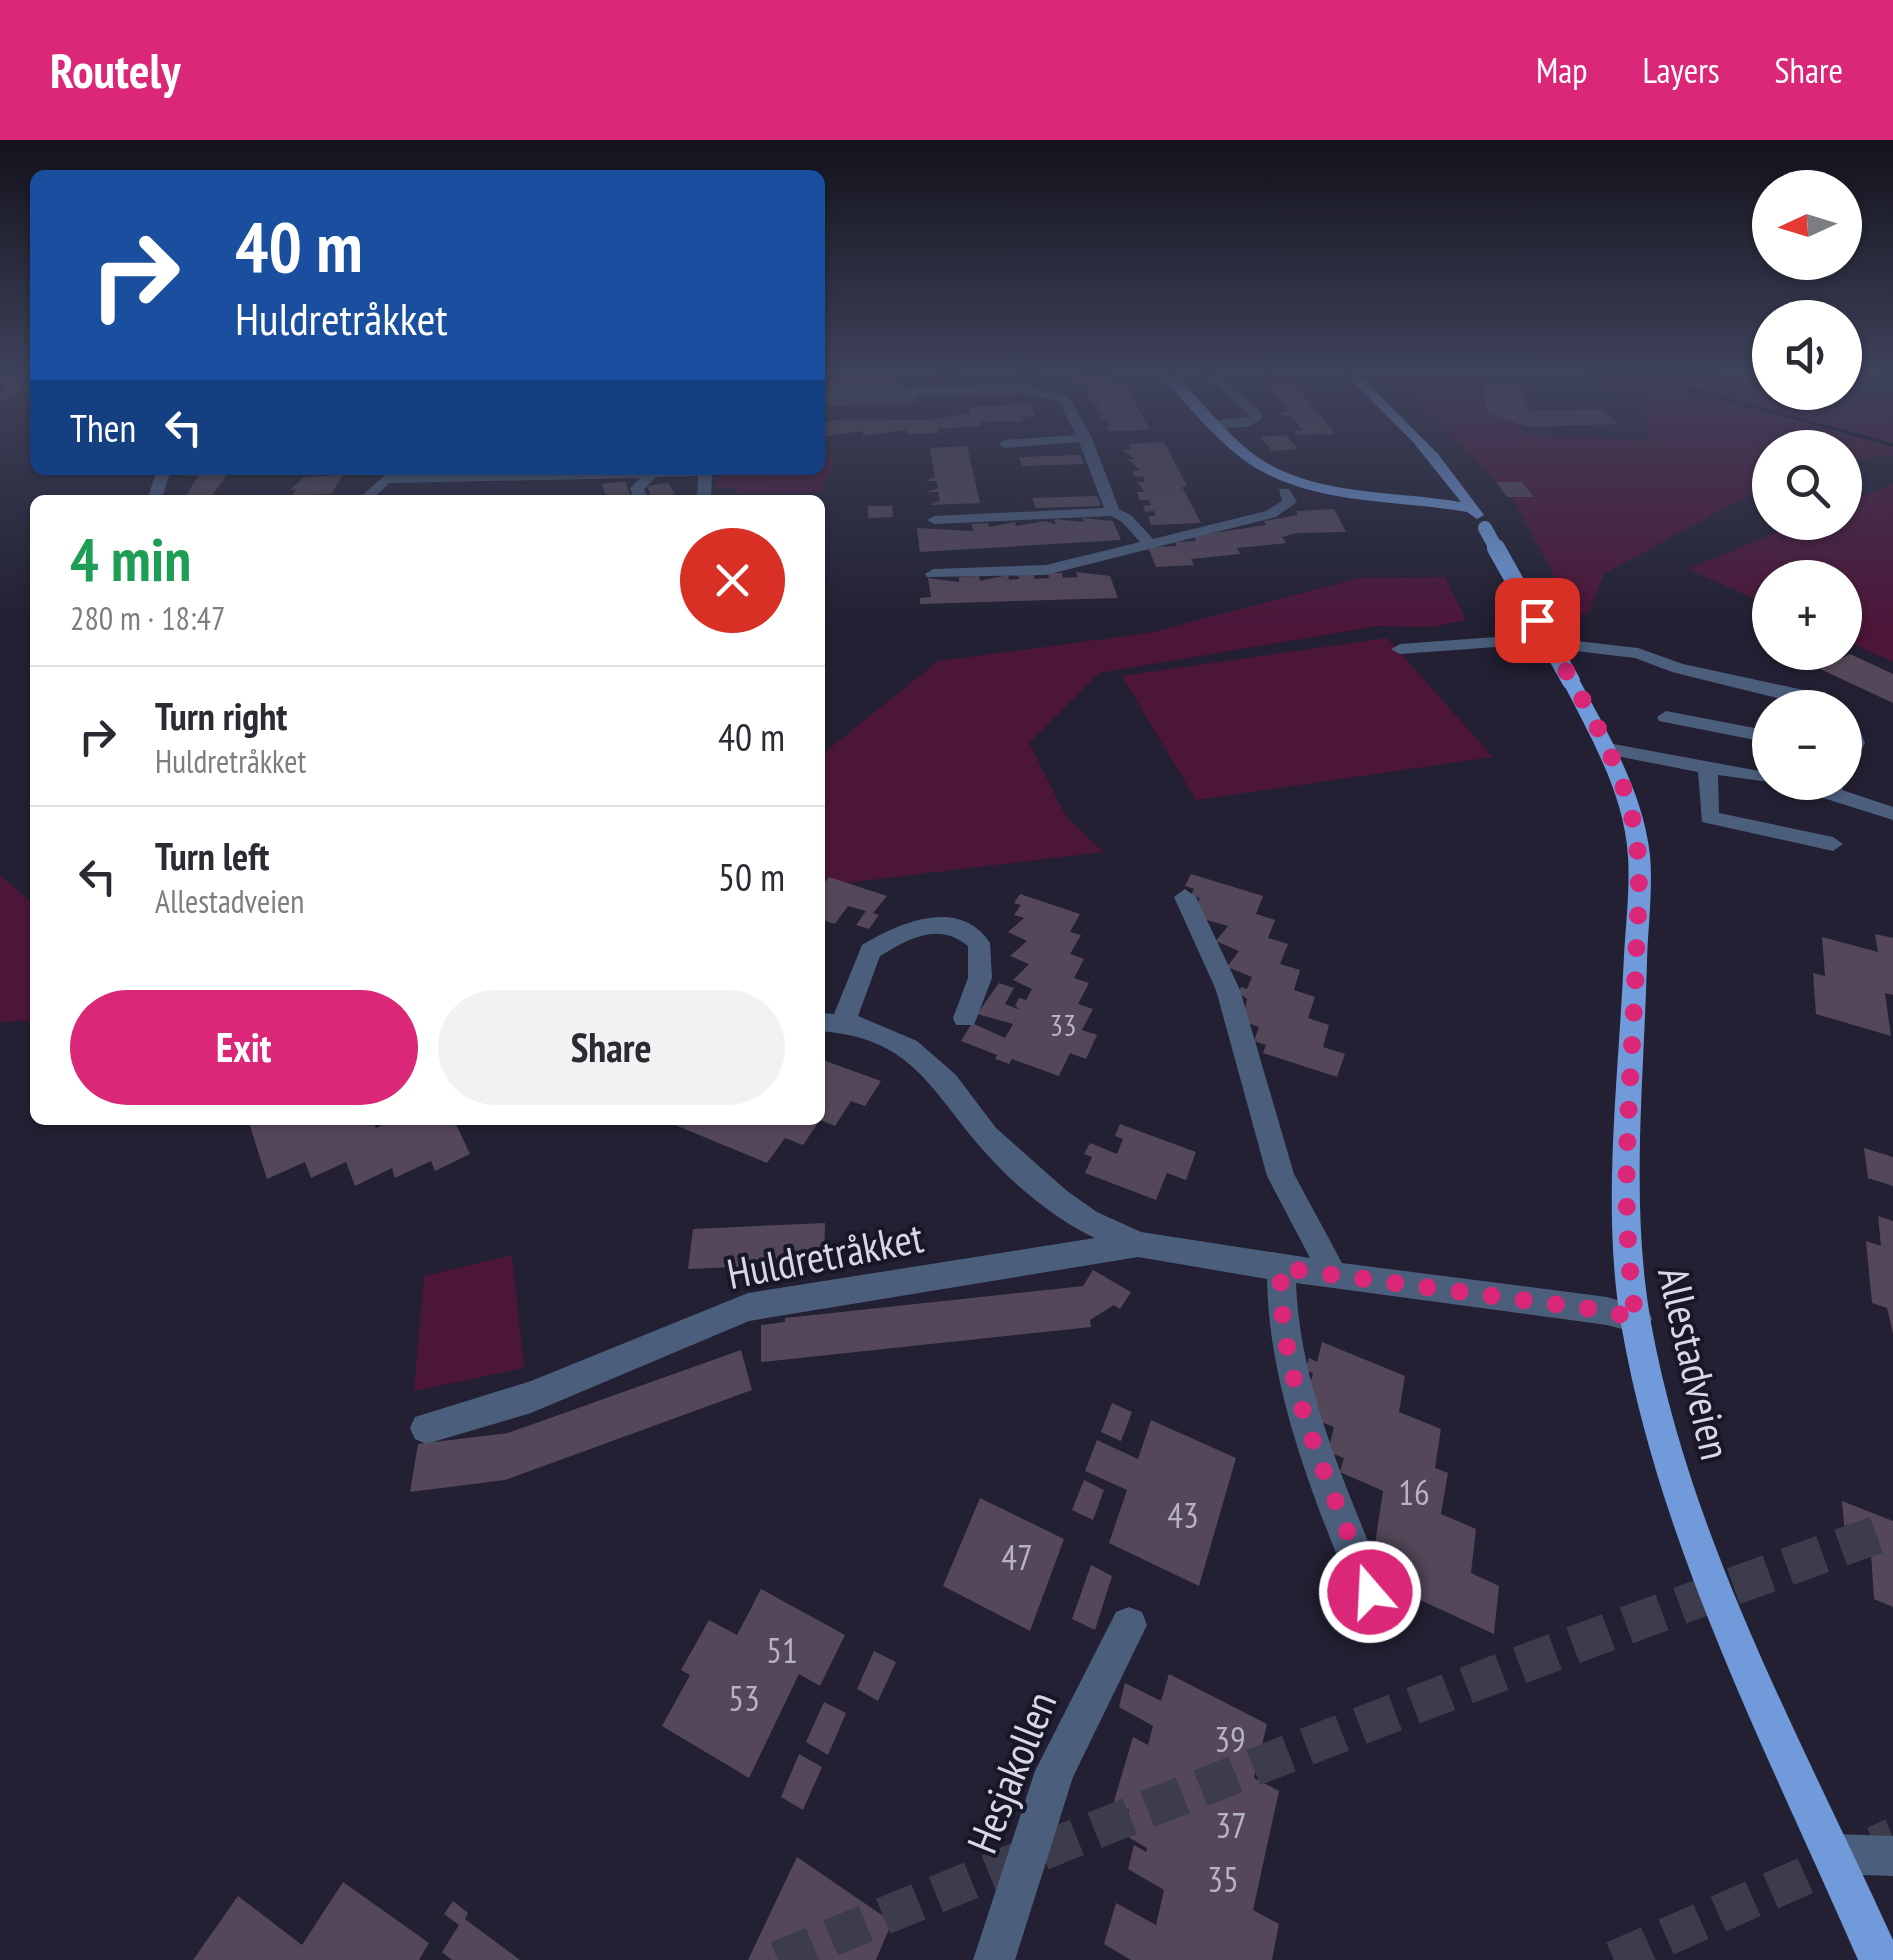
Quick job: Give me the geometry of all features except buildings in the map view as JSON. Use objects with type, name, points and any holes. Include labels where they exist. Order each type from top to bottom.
[{"type":"main road","points":[[1250,456],[1262,466],[1338,489],[1472,508]]},
{"type":"main road","points":[[1435,456],[1472,508]]},
{"type":"main road","points":[[1338,489],[1455,481]]},
{"type":"main road","name":"Allestadveien","points":[[1472,508],[1608,749],[1627,798],[1639,855],[1626,1144],[1628,1268],[1636,1319],[1666,1444],[1708,1572],[1771,1728],[1834,1854],[1880,1960]]},
{"type":"street","points":[[1092,456],[1112,512]]},
{"type":"street","points":[[369,495],[385,479],[563,475]]},
{"type":"street","points":[[639,495],[637,488],[650,475]]},
{"type":"street","points":[[933,574],[1046,570],[1271,514],[1290,502],[1284,492]]},
{"type":"street","points":[[934,520],[1112,512],[1127,519],[1149,543]]},
{"type":"street","points":[[1400,648],[1523,640],[1638,653],[1678,668],[1779,690]]},
{"type":"street","points":[[1666,717],[1752,733]]},
{"type":"street","points":[[1608,749],[1752,775]]},
{"type":"street","points":[[1708,765],[1709,817],[1833,844]]},
{"type":"street","points":[[1861,800],[1893,814]]},
{"type":"street","points":[[1185,896],[1228,990],[1281,1176],[1333,1274]]},
{"type":"street","name":"Huldretråkket","points":[[964,1018],[980,978],[979,944],[964,927],[941,924],[890,939],[870,951],[832,1022],[884,1034],[908,1048],[947,1082],[987,1136],[1057,1200],[1087,1221],[1138,1244],[1281,1268],[1607,1311],[1636,1319]]},
{"type":"street","name":"Huldretråkket","points":[[426,1428],[532,1396],[748,1307],[1138,1244]]},
{"type":"street","points":[[1281,1268],[1279,1313],[1297,1399],[1370,1592]]},
{"type":"street","name":"Hesjakollen","points":[[994,1960],[1055,1771],[1129,1625]]},
{"type":"street","points":[[1834,1854],[1893,1856]]},
{"type":"shaded area","points":[[825,456],[837,462],[819,492],[736,493],[737,488],[716,488],[719,475],[825,475]]},
{"type":"shaded area","points":[[1471,456],[1752,456],[1752,493],[1604,574],[1588,614],[1575,615],[1512,497]]},
{"type":"shaded area","points":[[1893,484],[1893,662],[1862,648],[1862,560],[1752,560],[1752,598],[1688,569],[1759,540],[1862,540],[1862,497]]},
{"type":"shaded area","points":[[1445,577],[1466,620],[1433,627],[1378,626],[1099,673],[1029,743],[1066,817],[1104,852],[825,885],[825,752],[938,661],[1149,633],[1359,578]]},
{"type":"shaded area","points":[[1387,638],[1493,757],[1196,800],[1122,676]]},
{"type":"shaded area","points":[[0,875],[30,901],[30,1020],[0,1022]]},
{"type":"shaded area","points":[[512,1255],[524,1368],[414,1391],[424,1276]]},
{"type":"tunnel","points":[[778,1960],[1332,1737],[1893,1529]]},
{"type":"tunnel","points":[[1614,1960],[1893,1837]]},
{"type":"route","points":[[1370,1592],[1340,1504],[1297,1399],[1279,1313],[1281,1268],[1607,1311],[1636,1319],[1628,1268],[1626,1144],[1639,855],[1620,776],[1537,620]]}]
